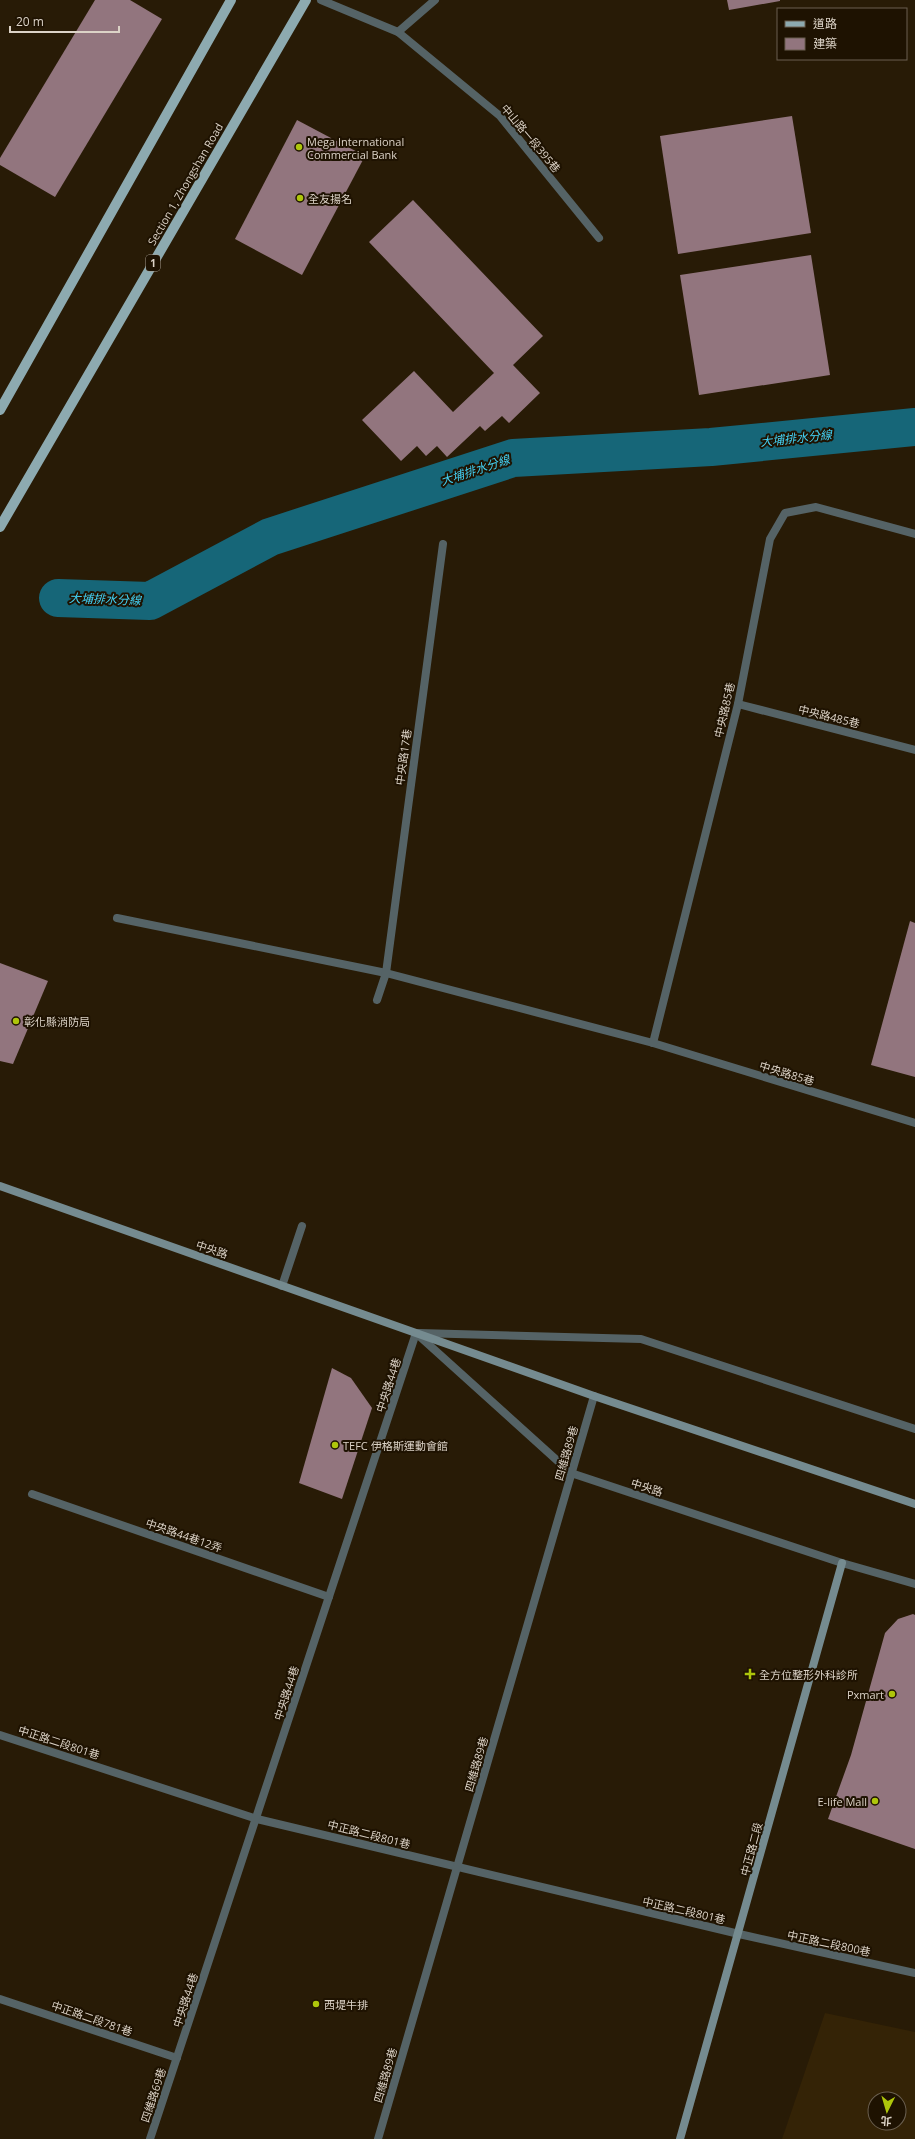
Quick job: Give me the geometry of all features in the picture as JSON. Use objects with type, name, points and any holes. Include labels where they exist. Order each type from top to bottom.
[{"type":"main road","points":[[1,405],[231,0]]},
{"type":"main road","name":"Section 1, Zhongshan Road","points":[[0,527],[306,0]]},
{"type":"street","name":"中山路一段395巷","points":[[321,0],[398,32],[500,116],[599,238]]},
{"type":"street","points":[[398,32],[435,0]]},
{"type":"street","name":"中央路85巷","points":[[652,1043],[738,704],[770,539],[785,513],[816,507],[915,534]]},
{"type":"street","name":"中央路17巷","points":[[377,1000],[386,973],[443,544]]},
{"type":"street","name":"中央路485巷","points":[[738,704],[915,750]]},
{"type":"street","points":[[117,918],[386,973]]},
{"type":"street","name":"中央路85巷","points":[[386,973],[652,1043],[915,1123]]},
{"type":"street","name":"中央路","points":[[0,1186],[594,1396],[915,1504]]},
{"type":"street","points":[[282,1286],[302,1226]]},
{"type":"street","name":"中央路","points":[[416,1333],[640,1340],[915,1429]]},
{"type":"street","name":"中央路","points":[[416,1333],[572,1473],[842,1563],[915,1584]]},
{"type":"street","name":"中央路44巷","points":[[177,2058],[416,1333]]},
{"type":"street","name":"四維路89巷","points":[[378,2139],[594,1396]]},
{"type":"street","name":"中央路44巷12弄","points":[[32,1494],[329,1597]]},
{"type":"street","name":"中正路二段","points":[[680,2139],[739,1934],[842,1563]]},
{"type":"street","name":"中正路二段801巷","points":[[0,1734],[257,1818],[739,1934]]},
{"type":"street","name":"中正路二段800巷","points":[[739,1934],[915,1973]]},
{"type":"street","name":"中正路二段781巷","points":[[0,1999],[177,2058]]},
{"type":"street","name":"四維路69巷","points":[[150,2139],[177,2058]]},
{"type":"shaded area","points":[[825,2013],[915,2032],[915,2139],[782,2139]]},
{"type":"building","points":[[95,0],[130,0],[162,19],[55,197],[0,165],[0,158]]},
{"type":"building","points":[[727,0],[780,0],[780,1],[729,10]]},
{"type":"building","points":[[792,116],[811,233],[678,254],[660,136]]},
{"type":"building","name":"全友揚名","points":[[297,120],[365,156],[302,275],[235,239]]},
{"type":"building","points":[[413,200],[543,336],[513,365],[540,393],[509,423],[502,416],[485,431],[480,426],[447,457],[437,446],[426,456],[417,446],[401,461],[362,420],[414,371],[453,412],[494,373],[369,242]]},
{"type":"building","points":[[811,255],[830,375],[699,395],[680,275]]},
{"type":"building","points":[[910,921],[915,923],[915,1077],[871,1065]]},
{"type":"building","name":"彰化縣消防局","points":[[0,963],[48,981],[13,1064],[0,1061]]},
{"type":"building","name":"TEFC 伊格斯運動會館","points":[[332,1368],[351,1378],[372,1408],[342,1499],[299,1483]]},
{"type":"building","points":[[913,1614],[915,1615],[915,1849],[828,1819],[851,1755],[885,1633],[898,1619]]},
{"type":"waterway","name":"大埔排水分線","points":[[58,598],[150,601],[270,537],[513,458],[711,447],[915,427]]},
{"type":"place","name":"Mega International Commercial Bank","points":[[299,147]]},
{"type":"place","name":"全友揚名","points":[[300,198]]},
{"type":"place","name":"彰化縣消防局","points":[[16,1021]]},
{"type":"place","name":"TEFC 伊格斯運動會館","points":[[335,1445]]},
{"type":"place","name":"全方位整形外科診所","points":[[750,1674]]},
{"type":"place","name":"Pxmart","points":[[892,1694]]},
{"type":"place","name":"E-life Mall","points":[[875,1801]]},
{"type":"place","name":"西堤牛排","points":[[316,2004]]}]
